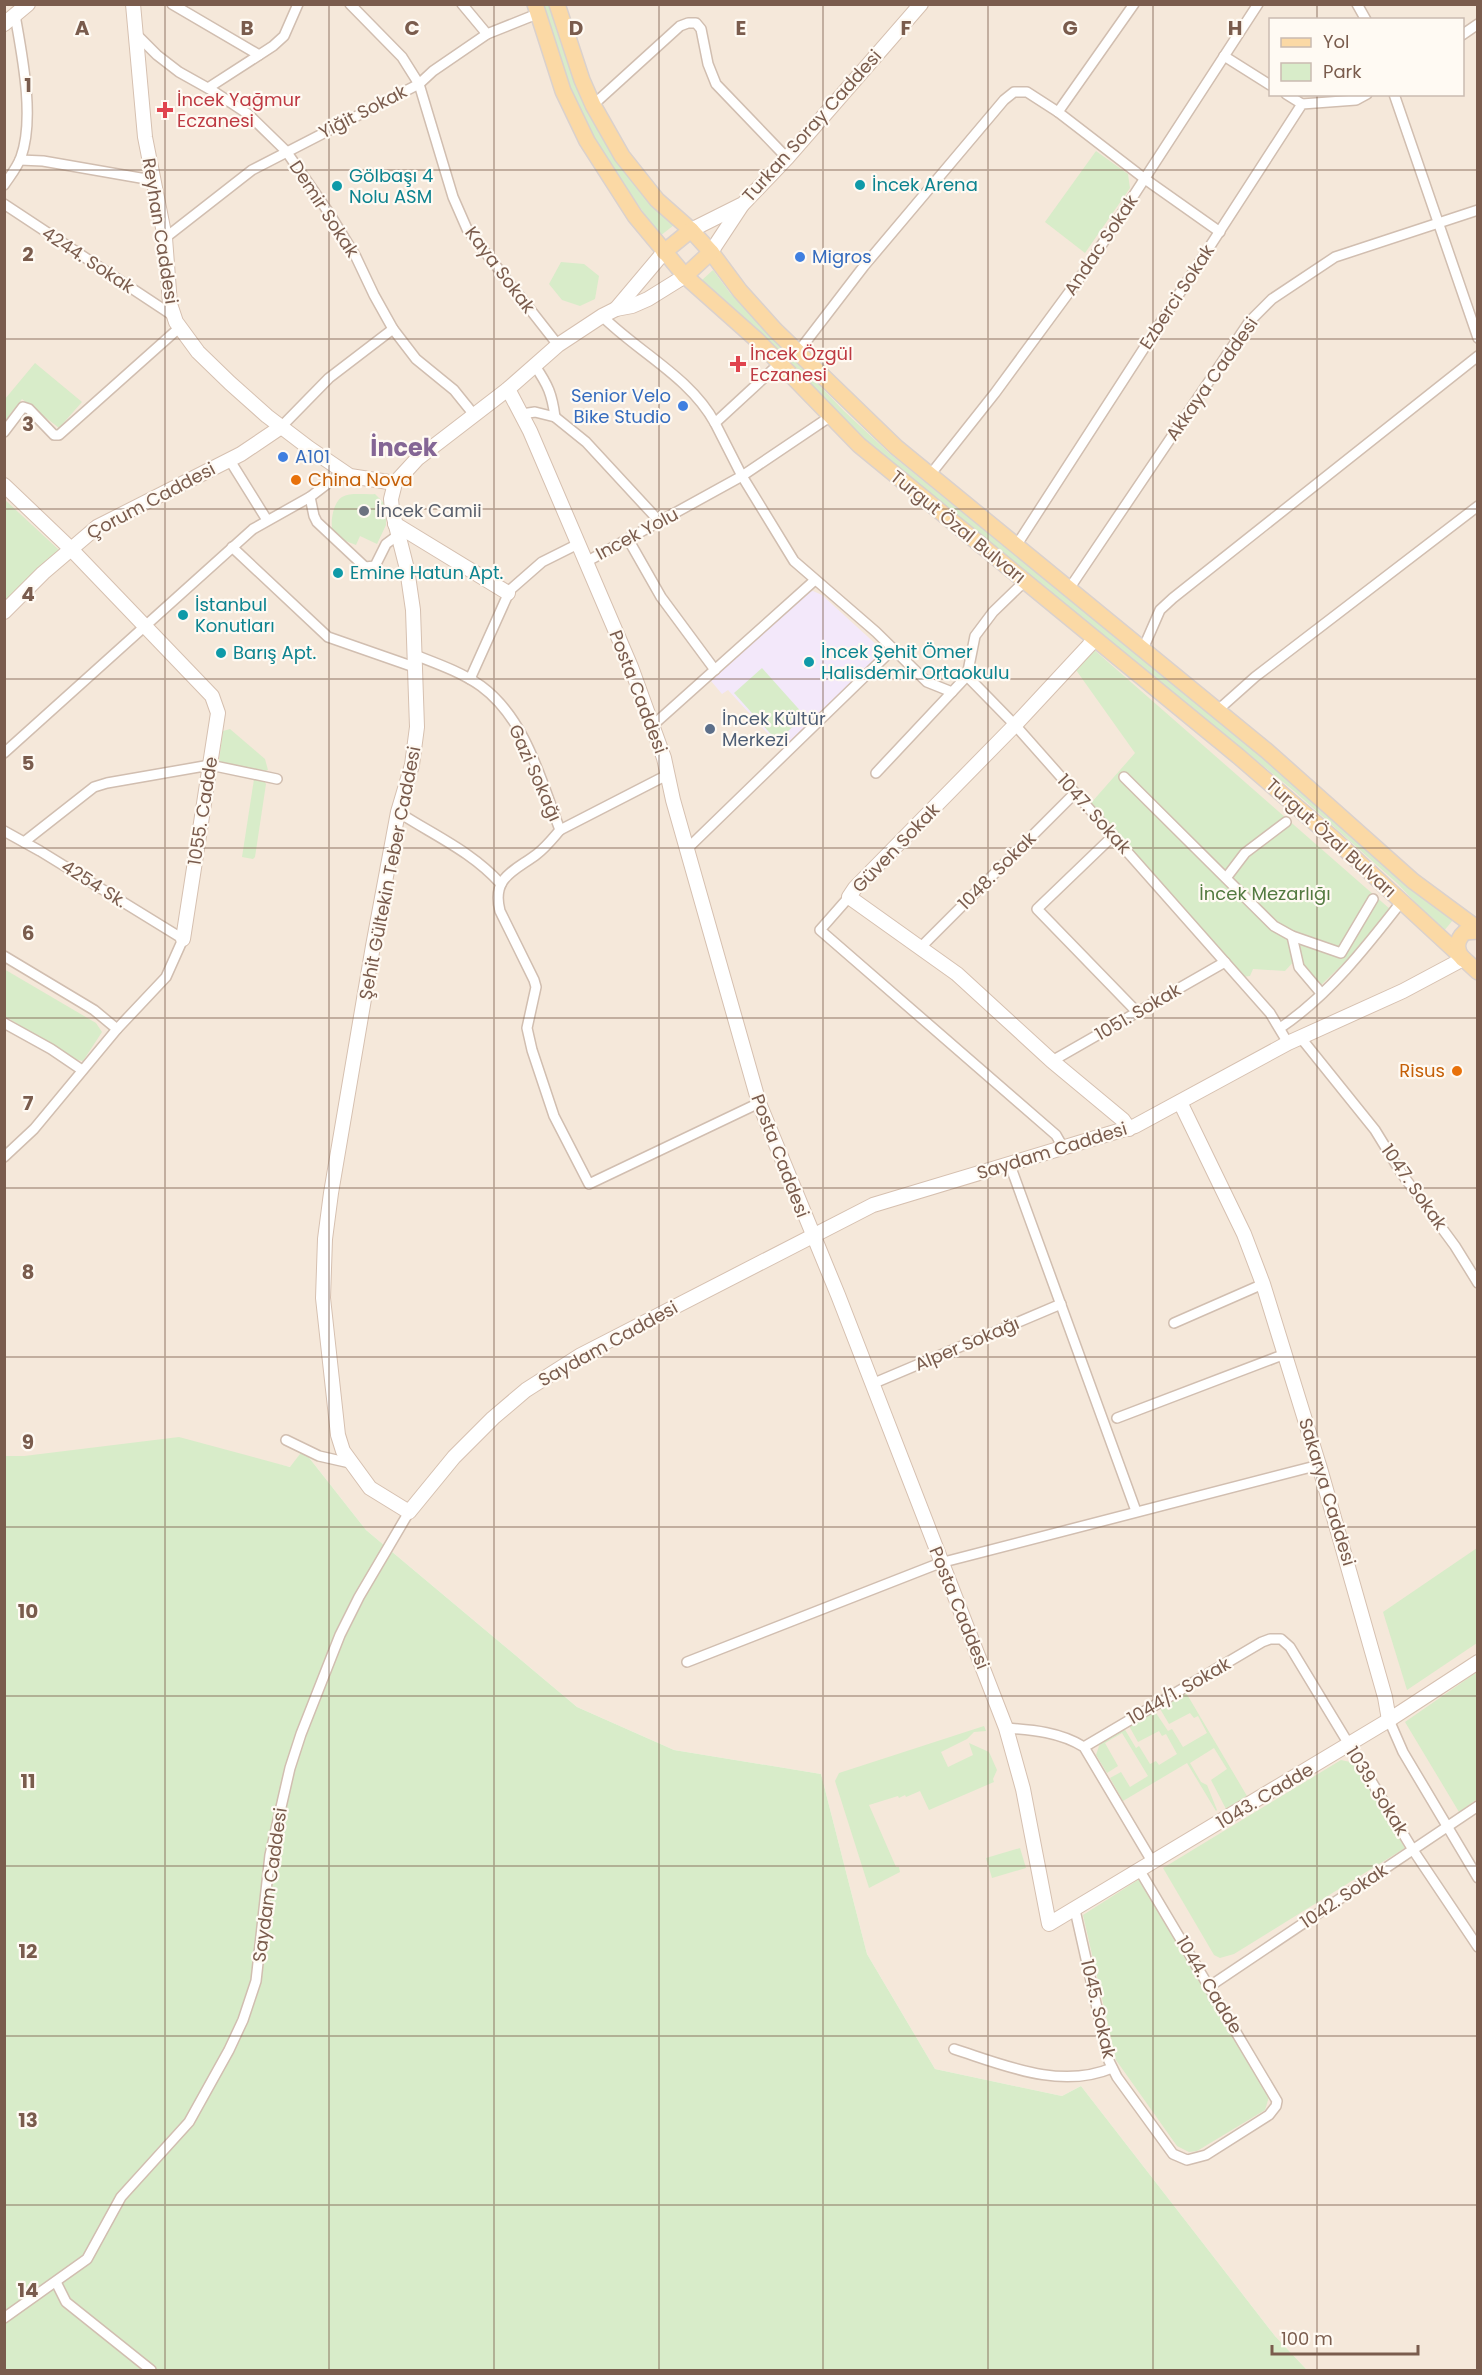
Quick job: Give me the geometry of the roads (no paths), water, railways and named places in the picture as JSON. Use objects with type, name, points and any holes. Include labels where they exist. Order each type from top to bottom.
[{"type":"main road","name":"Turgut Özal Bulvarı","points":[[557,4],[574,61],[611,139],[657,200],[691,230],[711,252],[755,309],[870,423],[930,475],[1218,710],[1413,881],[1476,926]]},
{"type":"main road","name":"Turgut Özal Bulvarı","points":[[536,9],[563,91],[580,127],[614,184],[664,252],[685,276],[732,316],[859,445],[1263,777],[1470,960],[1478,972]]},
{"type":"main road","points":[[664,252],[691,230]]},
{"type":"main road","points":[[685,276],[711,252]]},
{"type":"main road","points":[[1470,960],[1458,950],[1458,940],[1465,932],[1476,926]]},
{"type":"street","points":[[4,24],[28,4]]},
{"type":"street","name":"Reyhan Caddesi","points":[[133,4],[138,35],[145,129],[165,238],[172,315],[179,328],[211,366],[281,427],[344,471],[359,478],[395,483]]},
{"type":"street","points":[[172,4],[259,55]]},
{"type":"street","points":[[208,88],[273,46],[284,36],[298,4]]},
{"type":"street","name":"Kaya Sokak","points":[[350,4],[402,57],[419,84],[453,197],[467,229],[558,345]]},
{"type":"street","points":[[462,4],[487,34]]},
{"type":"street","name":"Turkan Soray Caddesi","points":[[691,230],[743,204],[787,158],[921,4]]},
{"type":"street","points":[[1058,112],[1134,4]]},
{"type":"street","name":"Andac Sokak","points":[[930,475],[995,393],[1084,272],[1258,4]]},
{"type":"street","points":[[1357,4],[1365,18]]},
{"type":"street","name":"Yiğit Sokak","points":[[165,238],[252,170],[419,84],[487,34],[536,9]]},
{"type":"street","points":[[4,185],[20,160],[25,141],[26,94],[15,15]]},
{"type":"street","points":[[593,105],[680,26],[688,23],[696,24],[701,29],[708,64],[716,84],[787,158]]},
{"type":"street","points":[[1464,34],[1478,24]]},
{"type":"street","name":"Demir Sokak","points":[[138,35],[164,61],[179,72],[248,114],[286,151],[356,257],[393,329],[416,359],[454,390],[475,416]]},
{"type":"street","points":[[1224,56],[1269,84]]},
{"type":"street","points":[[798,352],[864,266],[1004,100],[1014,92],[1027,92],[1058,112],[1145,179],[1220,232]]},
{"type":"street","points":[[1289,96],[1302,104],[1356,100],[1363,96]]},
{"type":"street","points":[[1395,96],[1478,338]]},
{"type":"street","name":"Ezberci Sokak","points":[[1016,546],[1302,104]]},
{"type":"street","points":[[20,160],[43,161],[153,180]]},
{"type":"street","points":[[711,252],[743,204]]},
{"type":"street","name":"4244. Sokak","points":[[6,208],[172,315]]},
{"type":"street","name":"Akkaya Caddesi","points":[[1069,589],[1249,322],[1272,298],[1335,257],[1478,210]]},
{"type":"street","points":[[616,309],[664,252]]},
{"type":"street","points":[[395,483],[417,459],[475,416],[558,345],[602,316],[648,299],[685,276]]},
{"type":"street","points":[[602,316],[623,337],[686,386],[706,407],[742,476],[794,561],[927,682],[951,692]]},
{"type":"street","points":[[4,432],[23,407],[29,409],[54,435],[59,435],[179,328]]},
{"type":"street","points":[[281,427],[329,378],[393,329]]},
{"type":"street","points":[[1143,650],[1160,610],[1173,598],[1478,356]]},
{"type":"street","points":[[715,423],[780,363]]},
{"type":"street","points":[[535,366],[553,397],[555,417]]},
{"type":"street","name":"Posta Caddesi","points":[[508,389],[522,414],[631,667],[664,758],[687,849],[759,1103],[872,1384],[1006,1728],[1023,1789],[1048,1924]]},
{"type":"street","points":[[522,414],[536,412],[555,417],[586,442],[660,522]]},
{"type":"street","name":"Incek Yolu","points":[[586,562],[742,476],[831,416]]},
{"type":"street","name":"Çorum Caddesi","points":[[4,612],[70,548],[97,527],[230,459],[281,427]]},
{"type":"street","points":[[230,459],[267,520]]},
{"type":"street","points":[[4,753],[232,547],[267,520],[310,497],[344,471]]},
{"type":"street","name":"Şehit Gültekin Teber Caddesi","points":[[395,483],[391,499],[412,600],[417,728],[412,765],[398,812],[332,1193],[324,1257],[324,1309],[338,1435],[350,1463],[370,1488],[409,1512]]},
{"type":"street","name":"1055. Cadde","points":[[4,485],[70,548],[212,696],[218,713],[183,939],[166,977],[117,1029],[34,1129],[4,1157]]},
{"type":"street","points":[[310,497],[317,522],[366,567],[375,566],[386,544],[397,530],[508,593]]},
{"type":"street","points":[[1218,710],[1255,677],[1478,506]]},
{"type":"street","points":[[628,539],[660,597],[715,670]]},
{"type":"street","points":[[470,679],[508,593],[542,562],[578,544]]},
{"type":"street","name":"Gazi Sokağı","points":[[232,547],[328,637],[415,661],[447,667],[470,679],[493,697],[515,724],[536,766],[560,830],[537,854],[509,874],[501,884]]},
{"type":"street","points":[[652,726],[815,580]]},
{"type":"street","points":[[876,773],[967,676],[975,636],[993,612],[1024,582]]},
{"type":"street","name":"Güven Sokak","points":[[1095,639],[1015,725],[855,888],[849,897],[957,974],[1052,1061],[1123,1120],[1129,1129]]},
{"type":"street","points":[[687,849],[893,649]]},
{"type":"street","name":"1047. Sokak","points":[[967,676],[1015,725],[1281,1028],[1295,1040],[1375,1130],[1402,1174],[1455,1246],[1478,1283]]},
{"type":"street","points":[[24,842],[94,787],[210,765],[277,779]]},
{"type":"street","points":[[560,830],[667,775]]},
{"type":"street","points":[[1124,777],[1274,926],[1292,936],[1341,953],[1372,899]]},
{"type":"street","name":"1048. Sokak","points":[[920,948],[1075,793]]},
{"type":"street","points":[[398,812],[426,831],[459,847],[485,866],[501,884],[498,895],[500,911],[530,968],[536,987],[528,1020],[532,1050],[554,1116],[589,1184],[759,1103]]},
{"type":"street","points":[[1226,878],[1245,853],[1286,822]]},
{"type":"street","name":"4254 Sk.","points":[[4,831],[183,939]]},
{"type":"street","points":[[1113,836],[1037,909],[1137,1012]]},
{"type":"street","points":[[849,897],[820,930],[1056,1135],[1064,1149]]},
{"type":"street","points":[[1281,1028],[1321,993],[1366,945],[1402,901]]},
{"type":"street","points":[[1292,936],[1299,967],[1321,993]]},
{"type":"street","points":[[4,957],[94,1011],[117,1029]]},
{"type":"street","name":"Saydam Caddesi","points":[[4,2318],[87,2259],[121,2197],[189,2122],[208,2091],[238,2030],[256,1981],[270,1855],[294,1756],[340,1635],[359,1597],[409,1512],[437,1476],[473,1437],[526,1390],[581,1356],[854,1213],[892,1198],[1129,1129],[1295,1040],[1470,960]]},
{"type":"street","name":"1051. Sokak","points":[[1052,1061],[1225,962]]},
{"type":"street","points":[[4,1023],[51,1049],[82,1070]]},
{"type":"street","name":"Sakarya Caddesi","points":[[1180,1102],[1244,1234],[1263,1284],[1362,1611],[1389,1720],[1402,1752],[1478,1878]]},
{"type":"street","points":[[1010,1165],[1136,1510]]},
{"type":"street","points":[[1174,1323],[1263,1284]]},
{"type":"street","name":"Alper Sokağı","points":[[872,1384],[1061,1304]]},
{"type":"street","points":[[1117,1418],[1285,1354]]},
{"type":"street","points":[[286,1440],[319,1456],[350,1463]]},
{"type":"street","points":[[687,1662],[940,1563],[1136,1510],[1319,1465]]},
{"type":"street","name":"1039. Sokak","points":[[1276,1638],[1281,1639],[1290,1647],[1413,1850],[1478,1947]]},
{"type":"street","name":"1044/1. Sokak","points":[[1083,1747],[1262,1642],[1276,1638]]},
{"type":"street","name":"1043. Cadde","points":[[1048,1924],[1075,1910],[1348,1745],[1478,1662]]},
{"type":"street","points":[[1006,1728],[1050,1733],[1065,1737],[1083,1747],[1153,1863]]},
{"type":"street","name":"1042. Sokak","points":[[1210,1986],[1478,1806]]},
{"type":"street","name":"1044. Cadde","points":[[1140,1871],[1277,2101],[1269,2115],[1206,2156],[1196,2159],[1180,2157]]},
{"type":"street","name":"1045. Sokak","points":[[1075,1910],[1112,2068],[1173,2154],[1180,2157]]},
{"type":"street","points":[[954,2049],[1042,2074],[1089,2076],[1112,2068]]},
{"type":"street","points":[[56,2282],[66,2302],[151,2370]]},
{"type":"place","name":"İncek Yağmur Eczanesi","points":[[165,110]]},
{"type":"place","name":"İncek Arena","points":[[860,185]]},
{"type":"place","name":"Gölbaşı 4 Nolu ASM","points":[[337,186]]},
{"type":"place","name":"Migros","points":[[800,257]]},
{"type":"place","name":"İncek Özgül Eczanesi","points":[[738,364]]},
{"type":"place","name":"Senior Velo Bike Studio","points":[[683,406]]},
{"type":"place","name":"A101","points":[[283,457]]},
{"type":"place","name":"China Nova","points":[[296,480]]},
{"type":"place","name":"İncek Camii","points":[[364,511]]},
{"type":"place","name":"Emine Hatun Apt.","points":[[338,573]]},
{"type":"place","name":"İstanbul Konutları","points":[[183,615]]},
{"type":"place","name":"Barış Apt.","points":[[221,653]]},
{"type":"place","name":"İncek Şehit Ömer Halisdemir Ortaokulu","points":[[809,662]]},
{"type":"place","name":"İncek Kültür Merkezi","points":[[710,729]]},
{"type":"place","name":"Risus","points":[[1457,1071]]},
{"type":"district","name":"İncek","points":[[404,448]]},
{"type":"park label","name":"İncek Mezarlığı","points":[[1265,894]]}]
